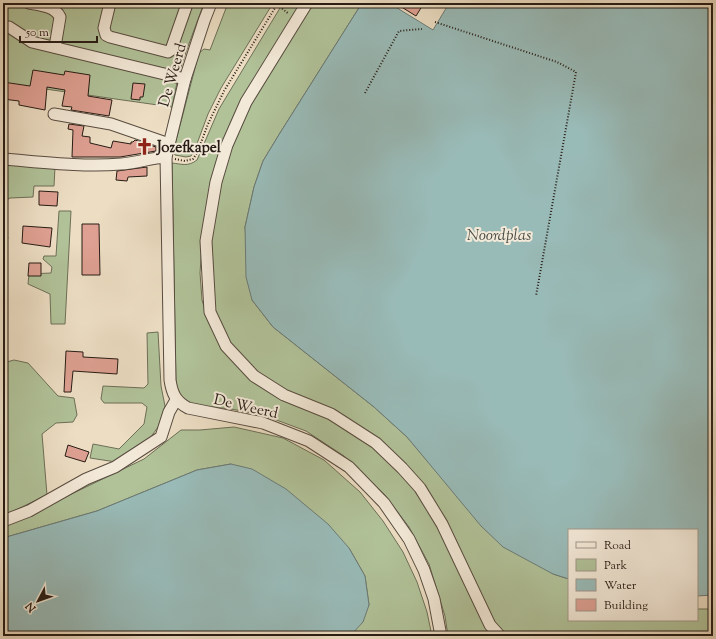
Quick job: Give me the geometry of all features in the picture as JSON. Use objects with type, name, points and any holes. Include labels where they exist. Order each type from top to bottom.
[{"type":"street","points":[[28,3],[53,8],[58,13],[60,17],[55,47]]},
{"type":"street","points":[[110,3],[104,28],[106,35],[168,52],[186,7]]},
{"type":"street","name":"De Weerd","points":[[211,3],[186,79],[166,157],[170,380],[172,392],[176,400],[188,408],[263,422],[309,441],[349,467],[384,503],[409,539],[424,570],[434,599],[441,636]]},
{"type":"street","points":[[306,3],[246,102],[227,145],[216,182],[206,241],[210,312],[226,346],[254,376],[284,395],[331,414],[376,443],[420,488],[442,524],[490,625],[500,636]]},
{"type":"street","points":[[3,26],[9,27],[32,42],[186,79]]},
{"type":"street","points":[[54,114],[111,124],[169,144]]},
{"type":"street","points":[[3,159],[88,165],[121,164],[166,157]]},
{"type":"street","points":[[3,521],[29,511],[86,479],[115,467],[161,438],[169,412],[176,400]]},
{"type":"path","points":[[166,157],[185,161],[193,160],[224,91],[276,4],[297,19]]},
{"type":"path","points":[[435,22],[557,62],[576,72],[536,296]]},
{"type":"path","points":[[365,93],[400,31],[422,29]]},
{"type":"green space","points":[[3,3],[204,3],[179,73],[172,107],[3,83]]},
{"type":"green space","points":[[228,3],[264,3],[270,8],[221,88],[208,114],[191,156],[186,157],[175,155],[173,152],[199,53],[204,49],[210,50]]},
{"type":"green space","points":[[283,3],[302,3],[244,98],[203,230],[200,273],[202,300],[209,323],[221,346],[233,361],[325,415],[377,449],[399,469],[422,498],[438,524],[493,636],[448,636],[445,616],[429,564],[409,527],[384,494],[344,456],[306,431],[263,415],[231,409],[193,405],[182,398],[176,386],[172,163],[188,164],[197,160],[219,109]]},
{"type":"green space","points":[[312,3],[362,3],[263,161],[254,187],[245,227],[252,300],[273,327],[374,407],[407,437],[430,464],[553,574],[568,579],[568,621],[698,621],[698,609],[713,609],[713,636],[506,636],[493,621],[403,464],[259,375],[225,338],[211,300],[211,238],[218,195],[230,148],[249,108]]},
{"type":"green space","points":[[3,164],[55,167],[54,186],[34,186],[33,197],[10,198],[5,201],[4,229],[8,238],[3,242]]},
{"type":"green space","points":[[59,211],[71,211],[65,324],[51,324],[50,294],[28,284],[29,274],[51,273],[52,267],[43,259],[44,256],[56,256]]},
{"type":"green space","points":[[158,332],[161,386],[165,406],[158,427],[148,441],[116,462],[90,458],[93,444],[119,449],[144,424],[147,407],[142,403],[104,403],[101,399],[103,386],[144,388],[148,384],[147,333]]},
{"type":"green space","points":[[14,360],[28,363],[58,396],[74,398],[77,415],[73,422],[56,423],[42,434],[47,495],[3,516],[3,363]]},
{"type":"green space","points":[[234,427],[283,438],[324,460],[360,492],[383,521],[403,552],[417,582],[427,612],[432,636],[349,636],[369,605],[365,576],[349,548],[231,464],[197,470],[97,511],[3,538],[3,527],[144,459],[181,430]]},
{"type":"green space","points":[[329,632],[338,636],[111,636],[305,635]]},
{"type":"water","name":"Noordplas","points":[[362,3],[389,3],[433,30],[448,5],[445,3],[713,3],[713,595],[698,596],[698,529],[568,529],[568,579],[553,574],[503,547],[481,526],[407,437],[374,407],[273,327],[252,300],[246,277],[245,227],[254,187],[263,161]]},
{"type":"water","points":[[231,464],[252,469],[286,489],[328,524],[349,548],[365,576],[369,605],[363,622],[350,636],[338,636],[329,632],[305,635],[3,636],[3,538],[97,511],[197,470]]},
{"type":"building","points":[[395,3],[424,3],[416,16]]},
{"type":"building","points":[[33,70],[64,75],[65,71],[90,75],[88,96],[112,100],[109,116],[71,110],[72,107],[62,106],[65,90],[47,87],[45,110],[19,105],[19,101],[3,99],[3,82],[30,86]]},
{"type":"building","points":[[133,83],[145,84],[143,97],[140,97],[140,100],[131,99]]},
{"type":"building","points":[[69,124],[84,126],[82,136],[90,137],[90,143],[111,148],[113,141],[131,144],[131,142],[135,140],[156,147],[156,151],[120,157],[72,157],[73,130],[68,129]]},
{"type":"building","points":[[147,167],[147,176],[128,177],[127,181],[116,180],[117,171]]},
{"type":"building","points":[[39,191],[58,192],[57,206],[39,205]]},
{"type":"building","points":[[82,224],[99,224],[100,275],[82,275]]},
{"type":"building","points":[[23,226],[52,228],[50,247],[22,243]]},
{"type":"building","points":[[29,263],[41,263],[41,276],[28,276]]},
{"type":"building","points":[[66,351],[83,352],[83,357],[118,359],[117,374],[73,371],[71,392],[64,392]]},
{"type":"building","points":[[68,445],[89,452],[85,462],[65,456]]},
{"type":"place","name":"Jozefkapel","points":[[144,147]]}]
